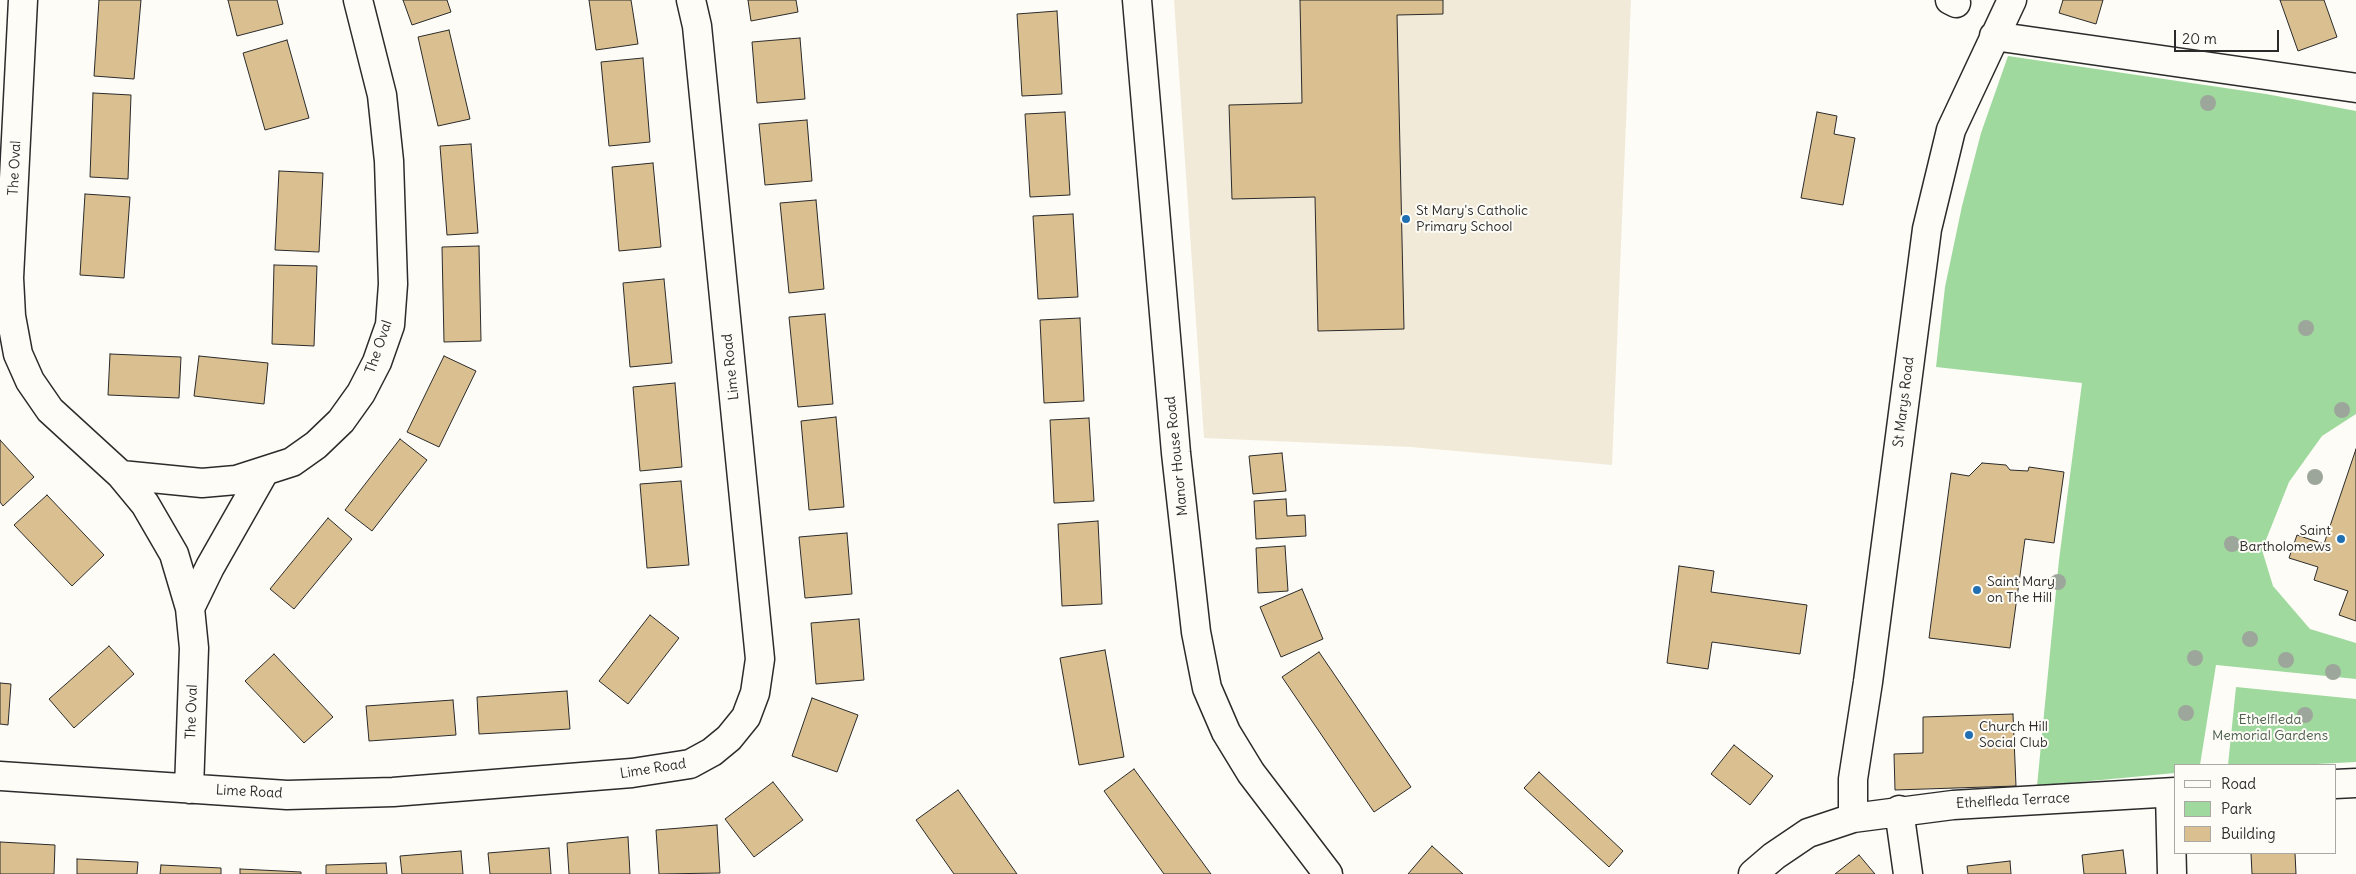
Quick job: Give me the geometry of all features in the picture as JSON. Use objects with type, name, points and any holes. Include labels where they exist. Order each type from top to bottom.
[{"type":"street","name":"The Oval","points":[[23,0],[9,278],[11,316],[18,354],[30,381],[50,410],[121,475],[145,504],[174,554],[190,608],[194,648],[190,789]]},
{"type":"street","name":"The Oval","points":[[121,475],[202,482],[236,480],[292,462],[316,445],[341,421],[361,393],[377,362],[390,325],[393,284],[389,161],[382,95],[358,0]]},
{"type":"street","name":"Lime Road","points":[[0,776],[287,795],[393,792],[632,773],[690,764],[712,752],[729,738],[746,717],[755,693],[760,659],[697,26],[691,0]]},
{"type":"street","name":"Manor House Road","points":[[1137,0],[1177,463],[1196,632],[1207,688],[1226,732],[1250,773],[1328,874]]},
{"type":"street","name":"St Marys Road","points":[[1853,818],[1853,780],[1868,682],[1927,229],[1951,130],[2012,0]]},
{"type":"street","points":[[1994,36],[2356,88]]},
{"type":"street","points":[[190,608],[210,567],[264,472]]},
{"type":"street","points":[[2336,784],[2356,783]]},
{"type":"street","points":[[2172,792],[2172,874]]},
{"type":"street","name":"Ethelfleda Terrace","points":[[1754,874],[1774,856],[1808,833],[1853,818],[1899,810],[1953,805],[2172,792]]},
{"type":"street","points":[[1899,810],[1908,874]]},
{"type":"shaded area","name":"St Mary's Catholic Primary School","points":[[1174,0],[1631,0],[1612,465],[1411,447],[1204,438]]},
{"type":"green space","points":[[2008,56],[2266,94],[2356,111],[2356,414],[2322,436],[2289,482],[2262,550],[2273,586],[2310,629],[2356,643],[2356,679],[2216,665],[2200,764],[2174,764],[2174,773],[2037,786],[2059,560],[2082,383],[1936,367],[1945,287],[1962,206],[1981,133]]},
{"type":"green space","name":"Ethelfleda Memorial Gardens","points":[[2236,687],[2356,699],[2356,762],[2228,764]]},
{"type":"building","points":[[99,0],[141,0],[134,79],[94,76]]},
{"type":"building","points":[[228,0],[277,0],[283,24],[237,36]]},
{"type":"building","points":[[403,0],[447,0],[451,12],[412,25]]},
{"type":"building","points":[[589,0],[631,0],[638,44],[596,50]]},
{"type":"building","points":[[748,0],[796,0],[798,12],[751,21]]},
{"type":"building","points":[[1300,0],[1443,0],[1443,14],[1397,15],[1404,329],[1318,331],[1315,197],[1232,199],[1229,105],[1302,103]]},
{"type":"building","points":[[2063,0],[2103,0],[2096,24],[2059,13]]},
{"type":"building","points":[[2280,0],[2324,0],[2337,37],[2298,51]]},
{"type":"building","points":[[1057,11],[1062,94],[1022,96],[1017,14]]},
{"type":"building","points":[[449,30],[470,119],[438,126],[418,37]]},
{"type":"building","points":[[800,38],[805,99],[757,103],[752,42]]},
{"type":"building","points":[[287,40],[309,118],[265,130],[243,53]]},
{"type":"building","points":[[643,58],[650,142],[609,146],[601,62]]},
{"type":"building","points":[[93,93],[131,95],[128,179],[90,177]]},
{"type":"building","points":[[1065,112],[1070,195],[1030,197],[1025,114]]},
{"type":"building","points":[[1817,112],[1837,116],[1834,134],[1855,138],[1843,205],[1801,198]]},
{"type":"building","points":[[807,120],[812,181],[765,185],[759,124]]},
{"type":"building","points":[[471,144],[478,233],[447,235],[440,146]]},
{"type":"building","points":[[653,163],[661,247],[619,251],[612,167]]},
{"type":"building","points":[[279,171],[323,173],[319,252],[275,250]]},
{"type":"building","points":[[85,194],[130,197],[124,278],[80,275]]},
{"type":"building","points":[[816,200],[824,289],[789,293],[780,203]]},
{"type":"building","points":[[1073,214],[1078,297],[1038,299],[1033,216]]},
{"type":"building","points":[[479,246],[481,341],[444,342],[442,247]]},
{"type":"building","points":[[274,265],[317,266],[314,346],[272,344]]},
{"type":"building","points":[[664,279],[672,363],[630,367],[623,283]]},
{"type":"building","points":[[825,314],[833,404],[798,407],[789,317]]},
{"type":"building","points":[[1080,318],[1084,401],[1044,403],[1040,320]]},
{"type":"building","points":[[110,354],[181,357],[179,398],[108,395]]},
{"type":"building","points":[[199,356],[268,363],[264,404],[194,396]]},
{"type":"building","points":[[444,356],[476,371],[439,447],[407,432]]},
{"type":"building","points":[[675,383],[682,467],[640,471],[633,387]]},
{"type":"building","points":[[836,417],[844,507],[809,510],[801,421]]},
{"type":"building","points":[[1089,418],[1094,501],[1054,503],[1050,420]]},
{"type":"building","points":[[400,439],[427,460],[372,531],[345,510]]},
{"type":"building","points":[[0,440],[34,477],[3,506],[0,502]]},
{"type":"building","name":"Saint Bartholomews","points":[[2356,449],[2356,621],[2339,615],[2348,591],[2314,580],[2318,567],[2289,558],[2297,535],[2324,544]]},
{"type":"building","points":[[1282,453],[1286,491],[1253,494],[1249,456]]},
{"type":"building","name":"Saint Mary on The Hill","points":[[1982,463],[2006,465],[2010,470],[2028,471],[2029,467],[2064,472],[2054,543],[2025,539],[2010,648],[1929,638],[1951,473],[1969,476]]},
{"type":"building","points":[[681,481],[689,565],[647,568],[640,484]]},
{"type":"building","points":[[47,495],[104,555],[72,586],[14,525]]},
{"type":"building","points":[[1286,499],[1287,516],[1305,515],[1306,536],[1256,539],[1254,501]]},
{"type":"building","points":[[328,518],[352,539],[294,609],[270,589]]},
{"type":"building","points":[[1098,521],[1102,604],[1062,606],[1058,524]]},
{"type":"building","points":[[847,533],[852,594],[805,598],[799,537]]},
{"type":"building","points":[[1285,546],[1288,591],[1258,593],[1256,548]]},
{"type":"building","points":[[1679,566],[1714,571],[1711,592],[1807,605],[1800,654],[1712,642],[1708,669],[1667,663]]},
{"type":"building","points":[[1302,589],[1323,639],[1281,657],[1260,607]]},
{"type":"building","points":[[650,615],[679,638],[628,704],[599,681]]},
{"type":"building","points":[[859,619],[864,680],[816,684],[811,623]]},
{"type":"building","points":[[109,646],[134,674],[74,728],[49,699]]},
{"type":"building","points":[[1105,650],[1124,757],[1079,765],[1060,658]]},
{"type":"building","points":[[1319,652],[1411,787],[1374,812],[1282,677]]},
{"type":"building","points":[[274,654],[333,717],[304,743],[245,681]]},
{"type":"building","points":[[0,683],[11,684],[8,725],[0,724]]},
{"type":"building","points":[[567,691],[570,729],[479,734],[477,697]]},
{"type":"building","points":[[812,698],[858,715],[837,772],[792,756]]},
{"type":"building","points":[[453,700],[456,735],[369,741],[366,706]]},
{"type":"building","name":"Church Hill Social Club","points":[[2013,714],[2016,786],[1895,790],[1894,754],[1923,753],[1923,717]]},
{"type":"building","points":[[1734,745],[1773,776],[1750,805],[1711,774]]},
{"type":"building","points":[[1134,769],[1211,874],[1164,874],[1104,791]]},
{"type":"building","points":[[1539,772],[1623,851],[1609,867],[1524,788]]},
{"type":"building","points":[[773,782],[803,820],[754,857],[725,819]]},
{"type":"building","points":[[958,790],[1017,874],[954,874],[916,820]]},
{"type":"building","points":[[717,825],[720,873],[659,874],[656,830]]},
{"type":"building","points":[[628,837],[630,874],[569,874],[567,843]]},
{"type":"building","points":[[0,842],[55,845],[54,874],[0,874]]},
{"type":"building","points":[[1432,846],[1463,874],[1408,874]]},
{"type":"building","points":[[549,848],[551,874],[490,874],[488,853]]},
{"type":"building","points":[[2123,850],[2126,874],[2084,874],[2082,855]]},
{"type":"building","points":[[461,851],[463,874],[402,874],[400,856]]},
{"type":"building","points":[[2251,854],[2295,854],[2296,874],[2252,874]]},
{"type":"building","points":[[1859,855],[1875,874],[1835,874]]},
{"type":"building","points":[[77,859],[138,862],[137,874],[77,874]]},
{"type":"building","points":[[2010,861],[2011,874],[1968,874],[1967,866]]},
{"type":"building","points":[[386,863],[387,874],[326,874],[326,865]]},
{"type":"building","points":[[161,865],[221,868],[221,874],[160,874]]},
{"type":"building","points":[[240,869],[301,872],[301,874],[240,874]]},
{"type":"place","name":"St Mary's Catholic Primary School","points":[[1406,219]]},
{"type":"place","name":"Saint Bartholomews","points":[[2341,539]]},
{"type":"place","name":"Saint Mary on The Hill","points":[[1977,590]]},
{"type":"place","name":"Church Hill Social Club","points":[[1969,735]]}]
